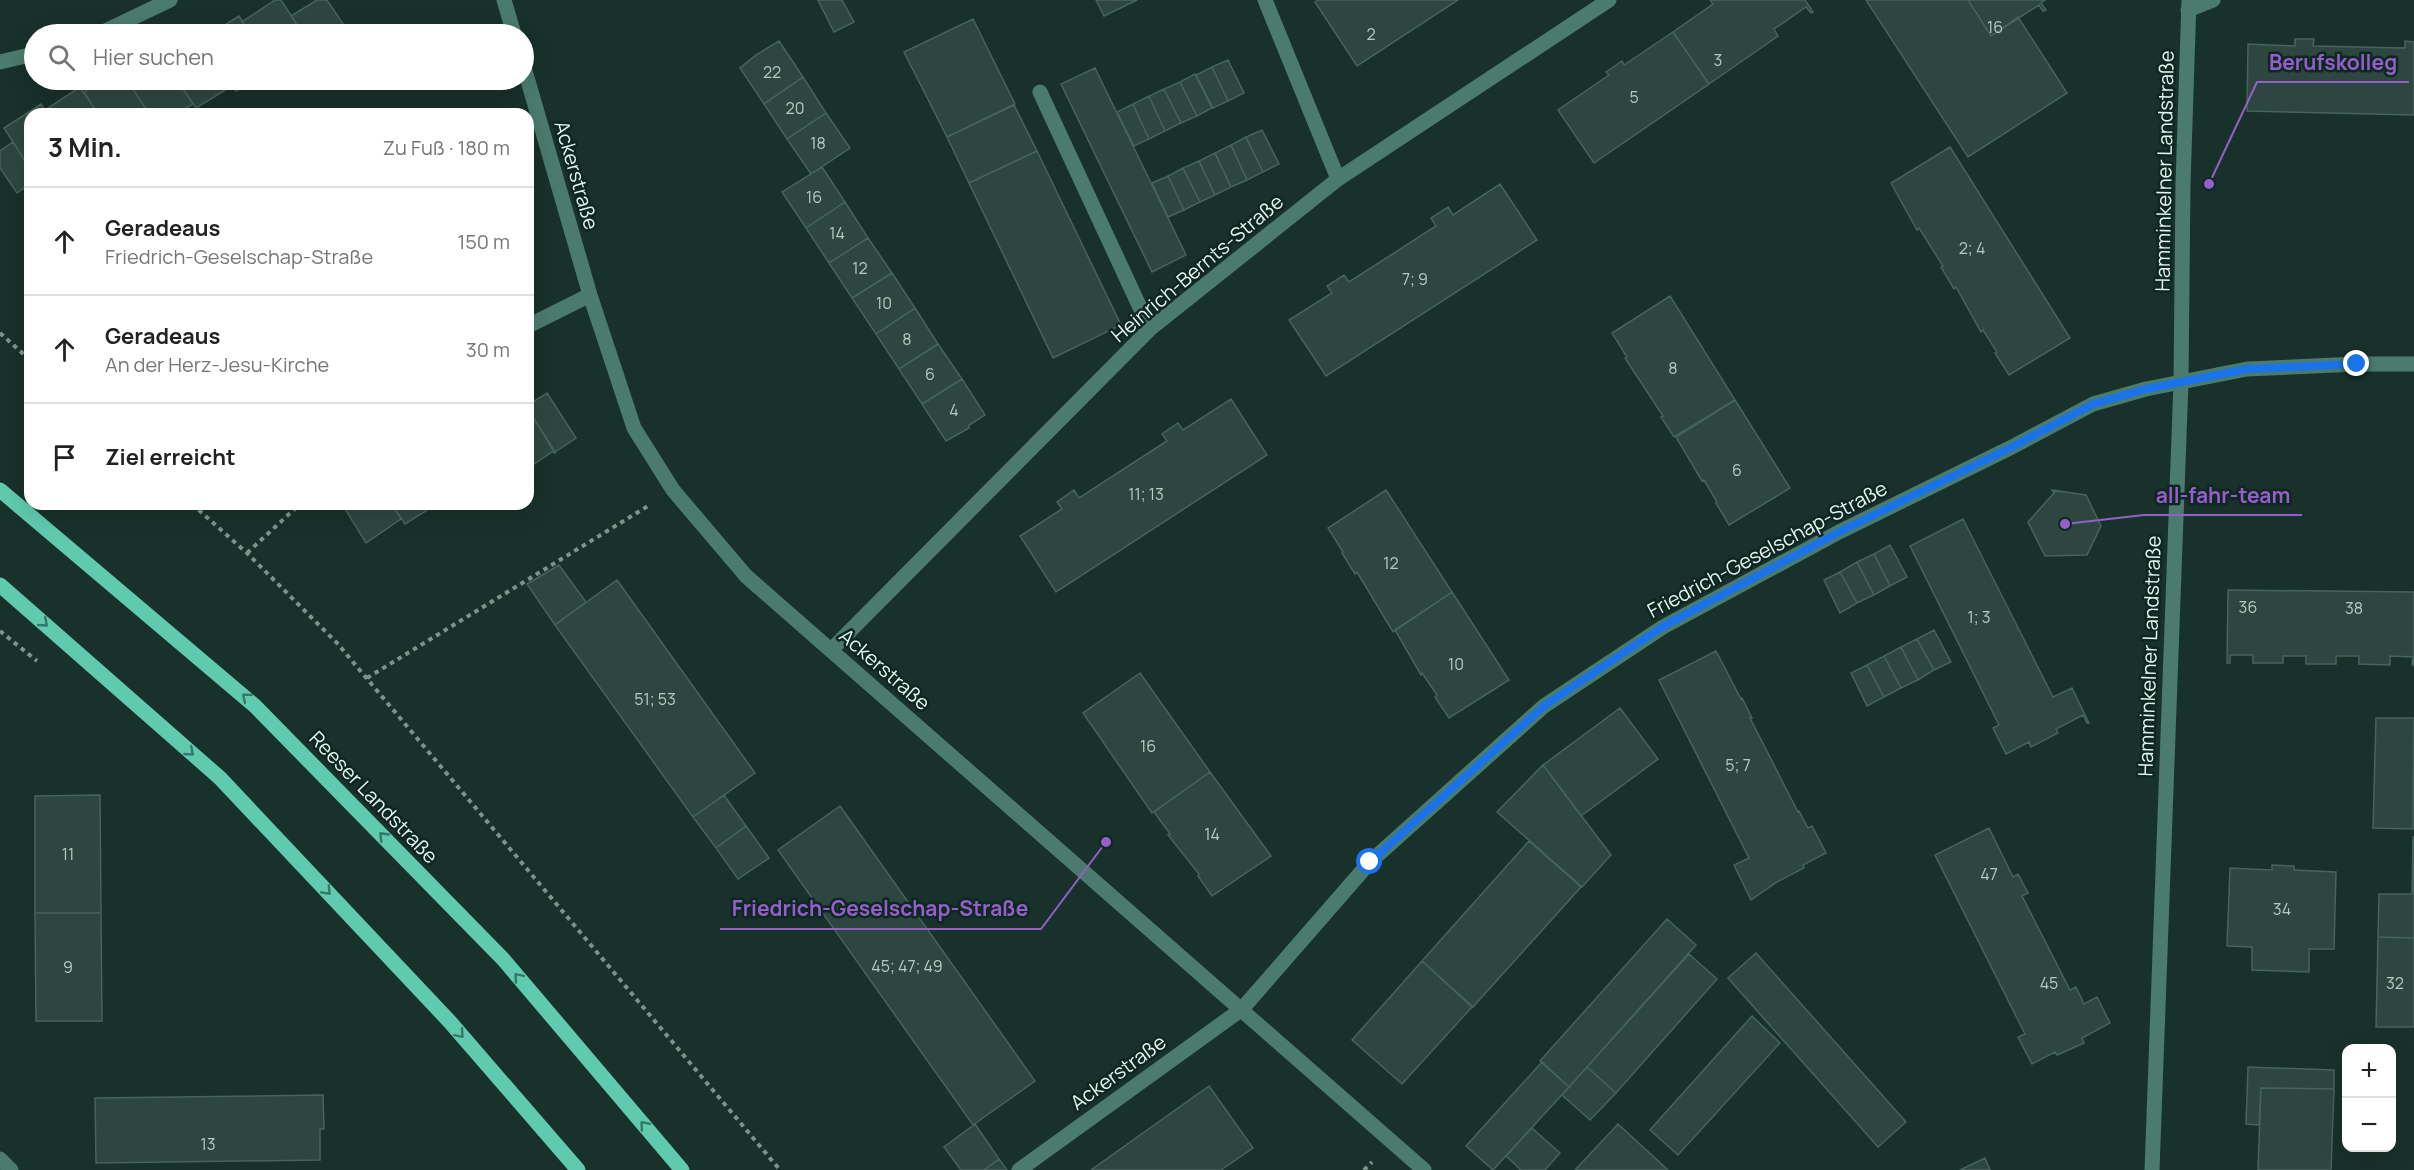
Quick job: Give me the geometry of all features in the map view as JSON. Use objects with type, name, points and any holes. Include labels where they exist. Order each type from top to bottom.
[{"type":"main road","name":"Reeser Landstraße","points":[[0,490],[255,706],[503,959],[682,1170]]},
{"type":"main road","points":[[0,585],[220,778],[450,1022],[578,1170]]},
{"type":"street","points":[[120,24],[170,0]]},
{"type":"street","points":[[504,0],[511,24]]},
{"type":"street","points":[[1264,0],[1338,179]]},
{"type":"street","name":"Heinrich-Bernts-Straße","points":[[831,650],[1150,329],[1338,179],[1609,0]]},
{"type":"street","points":[[2188,5],[2213,0]]},
{"type":"street","name":"Hamminkelner Landstraße","points":[[2152,1170],[2181,382],[2188,5]]},
{"type":"street","points":[[0,62],[24,56]]},
{"type":"street","name":"Ackerstraße","points":[[531,90],[590,295],[634,428],[673,490],[746,576],[1424,1170]]},
{"type":"street","points":[[1040,92],[1150,329]]},
{"type":"street","points":[[534,323],[590,295]]},
{"type":"street","name":"Friedrich-Geselschap-Straße","points":[[1242,1009],[1370,862],[1544,706],[1662,627],[1839,532],[2012,447],[2093,404],[2181,382],[2247,369],[2414,364]]},
{"type":"street","name":"Ackerstraße","points":[[1019,1170],[1242,1009]]},
{"type":"street","points":[[0,1159],[11,1170]]},
{"type":"path","points":[[0,333],[24,355]]},
{"type":"path","points":[[367,678],[673,490]]},
{"type":"path","points":[[199,510],[247,553],[337,643],[780,1170]]},
{"type":"path","points":[[247,553],[294,510]]},
{"type":"building","points":[[275,0],[281,0],[297,24],[243,24],[242,22]]},
{"type":"building","points":[[317,0],[327,0],[343,24],[296,24],[291,16]]},
{"type":"building","points":[[818,0],[842,0],[854,22],[834,32]]},
{"type":"building","points":[[1096,0],[1137,0],[1104,16]]},
{"type":"building","points":[[1318,0],[1458,0],[1357,66],[1315,2]]},
{"type":"building","points":[[1710,0],[1805,0],[1813,12],[1811,13],[1806,7],[1774,29],[1778,36],[1709,84],[1673,32],[1713,4]]},
{"type":"building","points":[[1866,0],[1968,0],[1991,36],[2018,17],[2067,93],[1968,157]]},
{"type":"building","points":[[1968,0],[2045,0],[2041,3],[2046,10],[2043,11],[2039,5],[1991,36]]},
{"type":"building","points":[[239,16],[244,24],[226,24]]},
{"type":"building","points":[[973,19],[1015,104],[947,137],[904,52]]},
{"type":"building","points":[[1673,32],[1709,84],[1594,163],[1558,110],[1609,75],[1606,72],[1622,61],[1624,65]]},
{"type":"building","points":[[2295,39],[2314,39],[2313,46],[2405,48],[2405,41],[2414,42],[2414,115],[2247,111],[2248,44],[2295,46]]},
{"type":"building","points":[[779,41],[803,77],[764,104],[740,68]]},
{"type":"building","points":[[1228,60],[1244,93],[1228,101],[1212,67]]},
{"type":"building","points":[[1212,67],[1228,101],[1213,108],[1196,75]]},
{"type":"building","points":[[1095,68],[1186,255],[1152,272],[1061,84]]},
{"type":"building","points":[[1195,74],[1212,108],[1197,116],[1180,82]]},
{"type":"building","points":[[803,77],[826,113],[787,139],[764,104]]},
{"type":"building","points":[[1180,82],[1197,116],[1181,123],[1164,89]]},
{"type":"building","points":[[1164,89],[1181,123],[1165,131],[1149,96]]},
{"type":"building","points":[[75,90],[82,90],[94,108],[48,108]]},
{"type":"building","points":[[87,90],[133,90],[145,108],[94,108],[84,92]]},
{"type":"building","points":[[133,90],[184,90],[193,104],[186,108],[145,108]]},
{"type":"building","points":[[184,90],[225,90],[196,108]]},
{"type":"building","points":[[1149,96],[1165,131],[1149,139],[1133,104]]},
{"type":"building","points":[[1133,104],[1149,139],[1134,146],[1117,112]]},
{"type":"building","points":[[1014,105],[1037,151],[969,183],[947,137]]},
{"type":"building","points":[[826,113],[850,148],[811,174],[787,139]]},
{"type":"building","points":[[24,115],[24,160],[4,128]]},
{"type":"building","points":[[1262,130],[1279,164],[1263,172],[1246,137]]},
{"type":"building","points":[[1246,137],[1263,172],[1247,180],[1231,145]]},
{"type":"building","points":[[13,142],[24,159],[24,188],[17,193],[0,168],[0,151]]},
{"type":"building","points":[[1231,145],[1247,180],[1231,187],[1215,153]]},
{"type":"building","points":[[1950,147],[2070,338],[2009,375],[1983,330],[1981,332],[1956,287],[1954,289],[1941,267],[1943,266],[1919,228],[1917,230],[1891,183]]},
{"type":"building","points":[[1037,151],[1121,325],[1053,358],[969,183]]},
{"type":"building","points":[[1215,153],[1231,187],[1215,195],[1199,161]]},
{"type":"building","points":[[1199,161],[1215,195],[1200,202],[1183,168]]},
{"type":"building","points":[[822,167],[845,202],[806,228],[782,192]]},
{"type":"building","points":[[1183,168],[1200,202],[1184,210],[1168,176]]},
{"type":"building","points":[[1168,176],[1184,210],[1168,217],[1152,183]]},
{"type":"building","points":[[1500,184],[1537,240],[1326,376],[1289,320],[1332,293],[1327,286],[1344,275],[1349,282],[1436,226],[1431,218],[1448,207],[1453,215]]},
{"type":"building","points":[[845,202],[868,238],[829,263],[806,228]]},
{"type":"building","points":[[868,238],[892,273],[852,298],[829,263]]},
{"type":"building","points":[[892,273],[915,308],[876,334],[852,298]]},
{"type":"building","points":[[1670,296],[1735,400],[1674,437],[1612,333]]},
{"type":"building","points":[[915,308],[938,344],[899,369],[876,334]]},
{"type":"building","points":[[938,344],[962,379],[922,404],[899,369]]},
{"type":"building","points":[[962,379],[985,415],[969,425],[969,428],[946,441],[922,404]]},
{"type":"building","points":[[547,393],[576,438],[555,452],[534,419],[534,401]]},
{"type":"building","points":[[1231,399],[1267,455],[1056,592],[1020,536],[1062,509],[1057,502],[1074,490],[1079,498],[1167,441],[1162,434],[1178,423],[1183,430]]},
{"type":"building","points":[[1735,400],[1790,488],[1729,525],[1704,480],[1702,481],[1676,437]]},
{"type":"building","points":[[534,419],[555,453],[552,452],[534,464]]},
{"type":"building","points":[[1386,490],[1452,592],[1393,632],[1328,528]]},
{"type":"building","points":[[2052,490],[2086,495],[2101,526],[2087,555],[2045,556],[2028,522],[2054,493]]},
{"type":"building","points":[[346,510],[396,510],[401,519],[366,543]]},
{"type":"building","points":[[396,510],[427,510],[405,524]]},
{"type":"building","points":[[1963,519],[2053,697],[2072,688],[2089,723],[2083,715],[2056,729],[2058,733],[2031,747],[2029,742],[2006,754],[1993,728],[1999,725],[1910,546]]},
{"type":"building","points":[[1890,545],[1907,577],[1890,586],[1874,554]]},
{"type":"building","points":[[1874,554],[1890,586],[1874,595],[1857,562]]},
{"type":"building","points":[[1857,562],[1874,595],[1857,603],[1840,572]]},
{"type":"building","points":[[559,565],[586,602],[555,625],[527,584]]},
{"type":"building","points":[[1840,572],[1857,603],[1840,613],[1824,580]]},
{"type":"building","points":[[617,580],[755,773],[693,817],[555,625]]},
{"type":"building","points":[[2228,590],[2414,592],[2414,665],[2412,665],[2413,657],[2390,656],[2390,665],[2359,664],[2359,656],[2336,656],[2336,664],[2306,664],[2306,656],[2283,656],[2283,663],[2253,663],[2253,655],[2230,655],[2230,663],[2227,663]]},
{"type":"building","points":[[1452,592],[1509,680],[1449,718],[1435,697],[1437,695],[1422,673],[1421,675],[1395,630]]},
{"type":"building","points":[[1934,630],[1951,662],[1934,670],[1917,639]]},
{"type":"building","points":[[1917,639],[1934,670],[1918,680],[1901,647]]},
{"type":"building","points":[[1901,647],[1918,680],[1901,688],[1884,656]]},
{"type":"building","points":[[1716,651],[1742,698],[1798,812],[1808,828],[1812,826],[1826,853],[1803,865],[1804,868],[1777,882],[1751,900],[1734,865],[1749,858],[1659,680]]},
{"type":"building","points":[[1884,656],[1901,688],[1884,697],[1867,665]]},
{"type":"building","points":[[1867,665],[1884,697],[1867,706],[1851,673]]},
{"type":"building","points":[[1140,673],[1210,772],[1152,813],[1083,713]]},
{"type":"building","points":[[1620,708],[1658,759],[1581,816],[1543,765]]},
{"type":"building","points":[[2376,718],[2414,718],[2413,829],[2373,828]]},
{"type":"building","points":[[1543,765],[1611,855],[1582,887],[1497,812]]},
{"type":"building","points":[[1210,772],[1271,856],[1212,896],[1198,876],[1199,874],[1168,835],[1170,834],[1154,812]]},
{"type":"building","points":[[100,795],[101,913],[35,913],[35,796]]},
{"type":"building","points":[[724,795],[746,826],[716,848],[693,817]]},
{"type":"building","points":[[840,806],[1035,1081],[973,1125],[778,850]]},
{"type":"building","points":[[746,826],[769,858],[738,879],[716,848]]},
{"type":"building","points":[[1989,828],[2013,877],[2018,874],[2028,893],[2022,896],[2070,990],[2076,987],[2084,1004],[2097,997],[2110,1023],[2082,1038],[2084,1043],[2057,1055],[2055,1052],[2032,1064],[2018,1037],[2025,1034],[1935,855]]},
{"type":"building","points":[[2413,837],[2414,894],[2412,894]]},
{"type":"building","points":[[1529,841],[1581,887],[1473,1007],[1422,961]]},
{"type":"building","points":[[2272,865],[2294,866],[2294,870],[2336,872],[2334,949],[2309,949],[2309,972],[2252,970],[2252,947],[2227,946],[2230,868],[2272,870]]},
{"type":"building","points":[[2379,894],[2414,894],[2414,938],[2378,937]]},
{"type":"building","points":[[35,913],[101,913],[102,1021],[36,1021]]},
{"type":"building","points":[[1667,919],[1696,945],[1569,1087],[1540,1061]]},
{"type":"building","points":[[2378,937],[2414,938],[2414,1027],[2376,1027]]},
{"type":"building","points":[[1756,953],[1906,1122],[1878,1147],[1728,978]]},
{"type":"building","points":[[1689,954],[1717,979],[1616,1093],[1587,1067]]},
{"type":"building","points":[[1422,961],[1472,1007],[1402,1084],[1352,1040]]},
{"type":"building","points":[[1752,1016],[1780,1043],[1678,1155],[1650,1130]]},
{"type":"building","points":[[1542,1062],[1569,1087],[1493,1170],[1466,1146]]},
{"type":"building","points":[[1587,1067],[1616,1093],[1590,1120],[1562,1095]]},
{"type":"building","points":[[2248,1067],[2334,1070],[2334,1089],[2261,1088],[2259,1125],[2246,1124]]},
{"type":"building","points":[[1209,1086],[1253,1148],[1221,1170],[1091,1170]]},
{"type":"building","points":[[2261,1088],[2334,1089],[2331,1170],[2258,1170]]},
{"type":"building","points":[[323,1095],[324,1129],[320,1129],[320,1160],[96,1163],[95,1098]]},
{"type":"building","points":[[975,1124],[999,1159],[984,1170],[961,1170],[944,1147]]},
{"type":"building","points":[[1618,1124],[1668,1170],[1575,1170]]},
{"type":"building","points":[[1532,1128],[1560,1153],[1545,1170],[1521,1170],[1506,1156]]},
{"type":"building","points":[[1985,1158],[1990,1170],[1960,1170]]},
{"type":"building","points":[[999,1159],[1007,1170],[984,1170]]},
{"type":"place","name":"Berufskolleg","points":[[2209,184]]},
{"type":"place","name":"all-fahr-team","points":[[2065,524]]},
{"type":"place","name":"Friedrich-Geselschap-Straße","points":[[1106,842]]},
{"type":"route","points":[[1370,862],[1544,706],[1662,627],[1839,532],[2012,447],[2093,404],[2146,389],[2247,369],[2357,364]]}]
